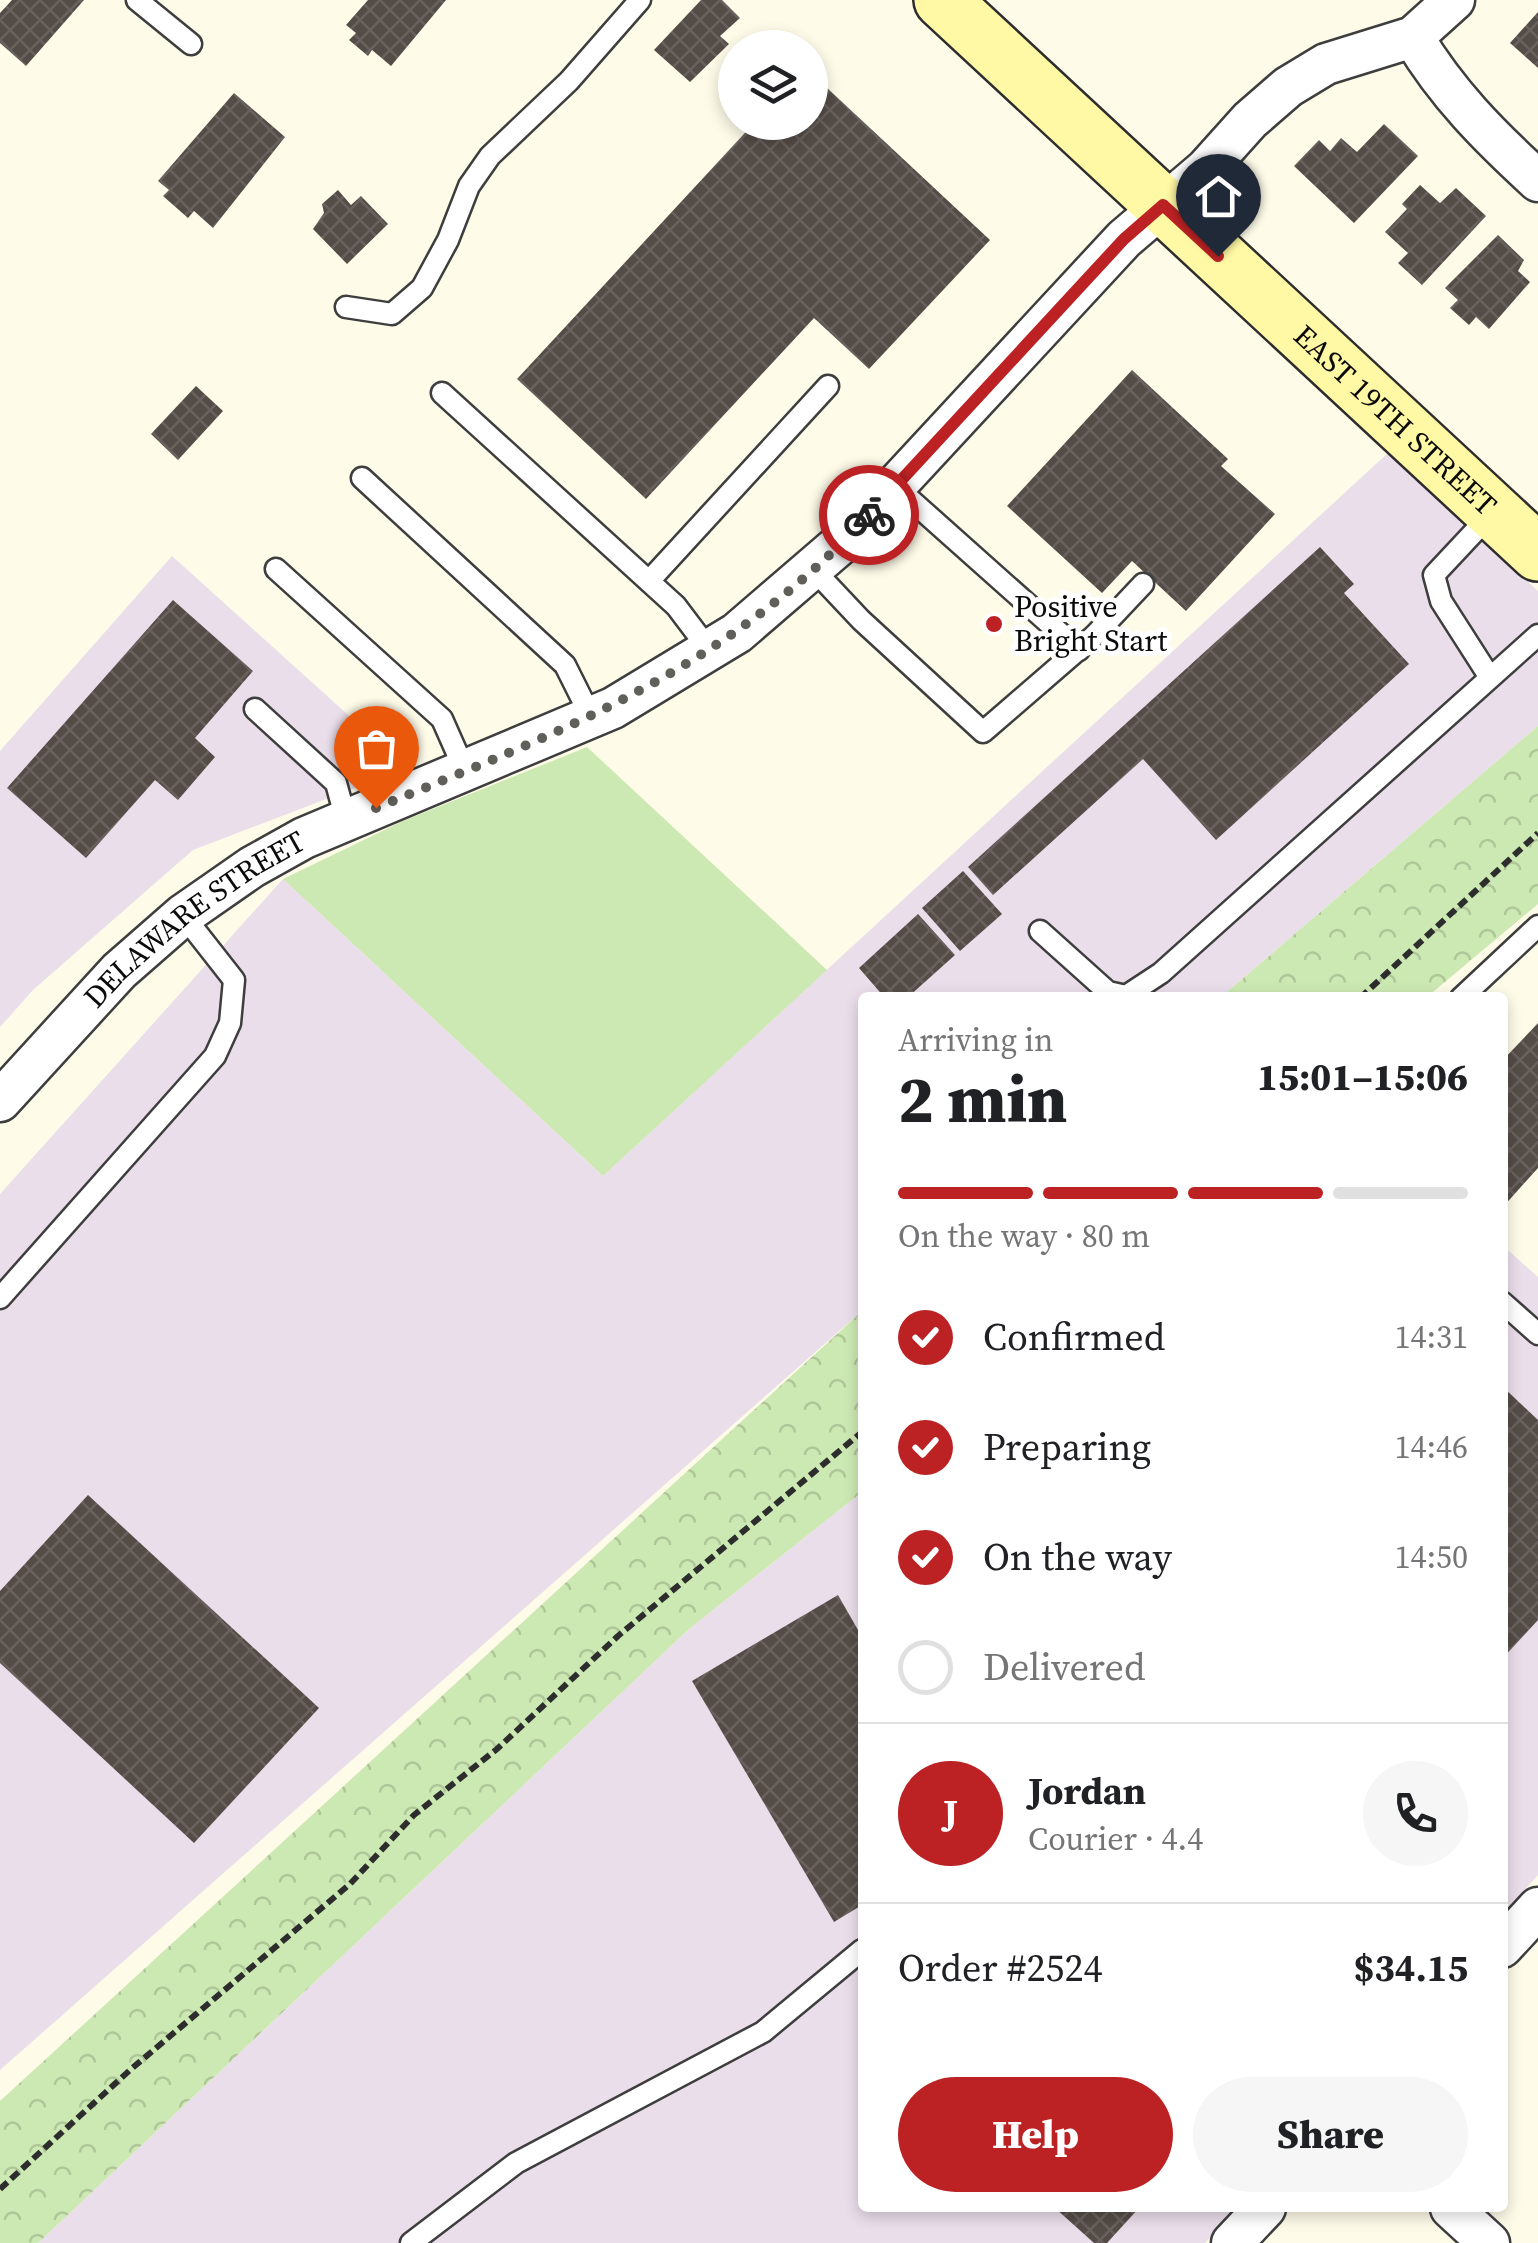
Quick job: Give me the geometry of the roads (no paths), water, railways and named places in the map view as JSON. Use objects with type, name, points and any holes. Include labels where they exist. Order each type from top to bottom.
[{"type":"main road","name":"EAST 19TH STREET","points":[[942,0],[1538,553]]},
{"type":"street","name":"DELAWARE STREET","points":[[0,1101],[88,1002],[183,915],[252,868],[346,820],[591,717],[710,651],[813,569],[1124,239],[1288,87],[1326,64],[1412,37],[1454,0]]},
{"type":"street","points":[[1412,37],[1439,80],[1476,123],[1538,181]]},
{"type":"street","points":[[1508,1940],[1538,1908]]},
{"type":"street","points":[[1232,2243],[1261,2212]]},
{"type":"street","points":[[1455,2212],[1490,2243]]},
{"type":"lane","points":[[137,0],[190,44]]},
{"type":"lane","points":[[346,307],[392,314],[422,288],[448,240],[469,186],[490,156],[569,81],[640,0]]},
{"type":"lane","points":[[649,581],[828,386]]},
{"type":"lane","points":[[442,393],[676,606],[710,651]]},
{"type":"lane","points":[[362,478],[565,665],[591,717]]},
{"type":"lane","points":[[895,486],[1079,650]]},
{"type":"lane","points":[[1489,676],[1441,601],[1434,574],[1494,511]]},
{"type":"lane","points":[[276,569],[442,719],[464,771]]},
{"type":"lane","points":[[813,569],[861,620],[983,732],[1079,650],[1143,584]]},
{"type":"lane","points":[[1132,992],[1161,973],[1538,634]]},
{"type":"lane","points":[[255,710],[336,783],[346,820]]},
{"type":"lane","points":[[0,1298],[215,1056],[230,1023],[234,980],[183,915]]},
{"type":"lane","points":[[1468,992],[1538,926]]},
{"type":"lane","points":[[1040,931],[1108,992]]},
{"type":"lane","points":[[1508,1307],[1538,1334]]},
{"type":"lane","points":[[411,2243],[516,2163],[763,2032],[858,1953]]},
{"type":"place","name":"Positive Bright Start","points":[[994,624]]}]
